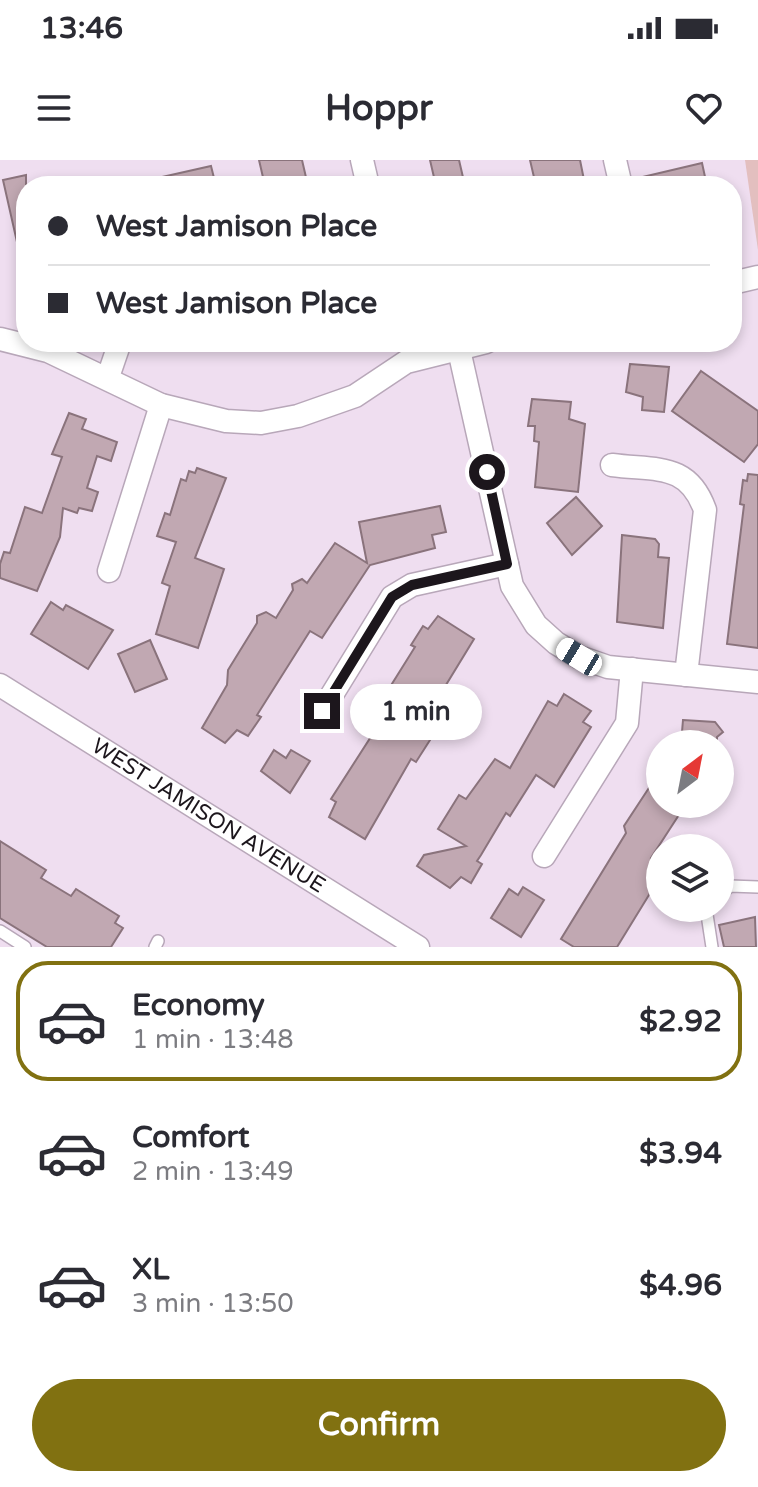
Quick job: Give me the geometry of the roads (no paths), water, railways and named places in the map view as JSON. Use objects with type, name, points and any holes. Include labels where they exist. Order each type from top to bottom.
[{"type":"street","points":[[50,352],[161,405],[226,421],[261,423],[298,416],[355,396],[404,352]]},
{"type":"street","points":[[108,377],[117,352]]},
{"type":"street","points":[[459,352],[507,564],[519,601],[536,625],[556,643],[579,657],[608,667],[758,682]]},
{"type":"street","points":[[109,571],[161,405]]},
{"type":"street","points":[[612,465],[682,474],[698,491],[705,510],[686,675]]},
{"type":"street","points":[[322,711],[392,597],[412,585],[507,564]]},
{"type":"street","points":[[544,856],[627,723],[632,669]]},
{"type":"street","name":"WEST JAMISON AVENUE","points":[[0,685],[418,947]]},
{"type":"lane","points":[[734,886],[758,887]]},
{"type":"lane","points":[[708,922],[712,947]]},
{"type":"lane","points":[[0,931],[25,947]]}]
